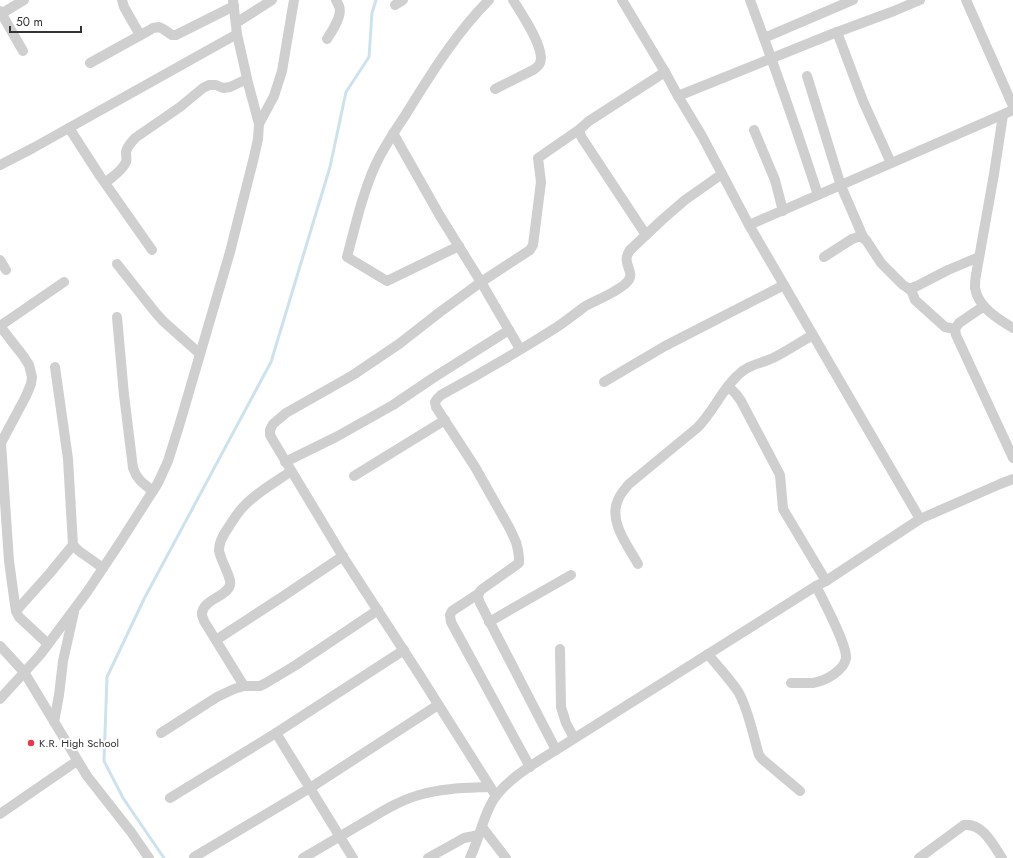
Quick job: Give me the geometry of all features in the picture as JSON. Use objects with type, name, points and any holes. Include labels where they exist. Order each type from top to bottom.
[{"type":"street","points":[[23,51],[1,12],[24,0]]},
{"type":"street","points":[[122,0],[124,7],[140,35]]},
{"type":"street","points":[[236,23],[272,0]]},
{"type":"street","points":[[259,124],[274,96],[282,71],[294,0]]},
{"type":"street","points":[[327,39],[339,16],[340,11],[336,0]]},
{"type":"street","points":[[459,246],[387,281],[347,257],[368,182],[375,165],[433,70],[477,11],[489,0]]},
{"type":"street","points":[[495,89],[533,70],[540,63],[541,56],[536,40],[513,0]]},
{"type":"street","points":[[622,0],[702,136],[749,225],[920,519]]},
{"type":"street","points":[[750,0],[772,58],[818,195]]},
{"type":"street","points":[[764,38],[853,0]]},
{"type":"street","points":[[678,96],[920,0]]},
{"type":"street","points":[[966,0],[1013,106]]},
{"type":"street","points":[[0,700],[40,655],[75,608],[158,483],[168,461],[175,440],[230,252],[258,139],[259,124],[237,34],[234,3],[176,35],[172,35],[163,28],[159,27],[148,31],[90,63]]},
{"type":"street","points":[[837,32],[863,101],[891,163]]},
{"type":"street","points":[[0,165],[237,34]]},
{"type":"street","points":[[496,796],[343,556],[270,435],[270,430],[273,424],[286,413],[360,370],[399,344],[481,282],[530,250],[533,245],[540,182],[538,158],[589,121],[665,72]]},
{"type":"street","points":[[807,76],[841,186],[864,239],[881,263],[912,292],[915,300],[945,327],[956,329]]},
{"type":"street","points":[[105,183],[122,168],[126,162],[128,147],[135,138],[180,107],[203,88],[209,85],[224,88],[230,87],[247,79]]},
{"type":"street","points":[[749,225],[1013,110]]},
{"type":"street","points":[[1002,115],[994,174],[978,258],[975,287],[977,295],[993,316],[1013,328]]},
{"type":"street","points":[[69,128],[152,250]]},
{"type":"street","points":[[580,129],[582,138],[646,235]]},
{"type":"street","points":[[754,130],[775,180],[783,211]]},
{"type":"street","points":[[394,134],[440,216],[520,349]]},
{"type":"street","points":[[530,767],[451,622],[450,615],[452,611],[478,594],[481,590],[519,563],[520,558],[516,542],[475,467],[436,407],[435,402],[441,395],[472,379],[558,326],[588,305],[614,292],[628,282],[631,275],[626,259],[630,250],[685,200],[722,174]]},
{"type":"street","points":[[824,257],[852,239],[862,237],[864,239]]},
{"type":"street","points":[[908,288],[918,286],[948,270],[978,258]]},
{"type":"street","points":[[0,260],[6,270]]},
{"type":"street","points":[[117,264],[159,316],[200,354]]},
{"type":"street","points":[[48,644],[23,622],[16,611],[9,561],[1,443],[26,396],[32,377],[29,365],[24,357],[0,326],[64,282]]},
{"type":"street","points":[[604,382],[666,346],[784,285]]},
{"type":"street","points":[[984,306],[959,323],[956,329],[956,335],[1013,458]]},
{"type":"street","points":[[117,317],[124,395],[133,468],[135,475],[139,480],[153,491]]},
{"type":"street","points":[[286,462],[336,437],[393,405],[509,330]]},
{"type":"street","points":[[638,564],[616,523],[617,500],[622,493],[629,484],[705,420],[728,386],[744,369],[771,359],[813,335]]},
{"type":"street","points":[[16,611],[73,546],[68,459],[55,367]]},
{"type":"street","points":[[728,386],[741,401],[780,475],[783,508],[826,581]]},
{"type":"street","points":[[354,476],[445,420]]},
{"type":"street","points":[[244,686],[204,621],[202,615],[208,604],[228,590],[230,585],[230,580],[220,557],[219,549],[220,542],[225,532],[237,513],[252,498],[291,471]]},
{"type":"street","points":[[470,858],[490,805],[503,788],[515,777],[574,738],[826,581],[920,519],[1013,479]]},
{"type":"street","points":[[73,546],[103,568]]},
{"type":"street","points":[[216,640],[343,556]]},
{"type":"street","points":[[489,622],[571,576]]},
{"type":"street","points":[[791,684],[821,681],[841,668],[846,658],[846,651],[843,643],[816,586]]},
{"type":"street","points":[[478,594],[480,604],[556,750]]},
{"type":"street","points":[[54,722],[60,695],[63,661],[75,608]]},
{"type":"street","points":[[161,733],[217,697],[244,686],[260,686],[266,683],[296,665],[378,610]]},
{"type":"street","points":[[0,646],[24,672],[87,776],[132,832],[149,858]]},
{"type":"street","points":[[560,649],[561,707],[566,723],[574,738]]},
{"type":"street","points":[[170,798],[276,733],[404,650]]},
{"type":"street","points":[[708,654],[739,694],[762,759],[800,791]]},
{"type":"street","points":[[194,857],[310,788],[438,704]]},
{"type":"street","points":[[276,733],[353,858]]},
{"type":"street","points":[[0,814],[77,761]]},
{"type":"street","points":[[303,858],[387,808],[418,795],[447,789],[489,786]]},
{"type":"street","points":[[919,858],[964,825],[970,824],[983,832],[1002,858]]},
{"type":"street","points":[[428,858],[464,838],[481,831]]},
{"type":"street","points":[[481,831],[506,858]]},
{"type":"waterway","points":[[164,858],[123,798],[104,761],[107,677],[144,599],[271,362],[330,167],[346,92],[369,57],[372,13],[376,0]]},
{"type":"place","name":"K.R. High School","points":[[31,743]]}]
